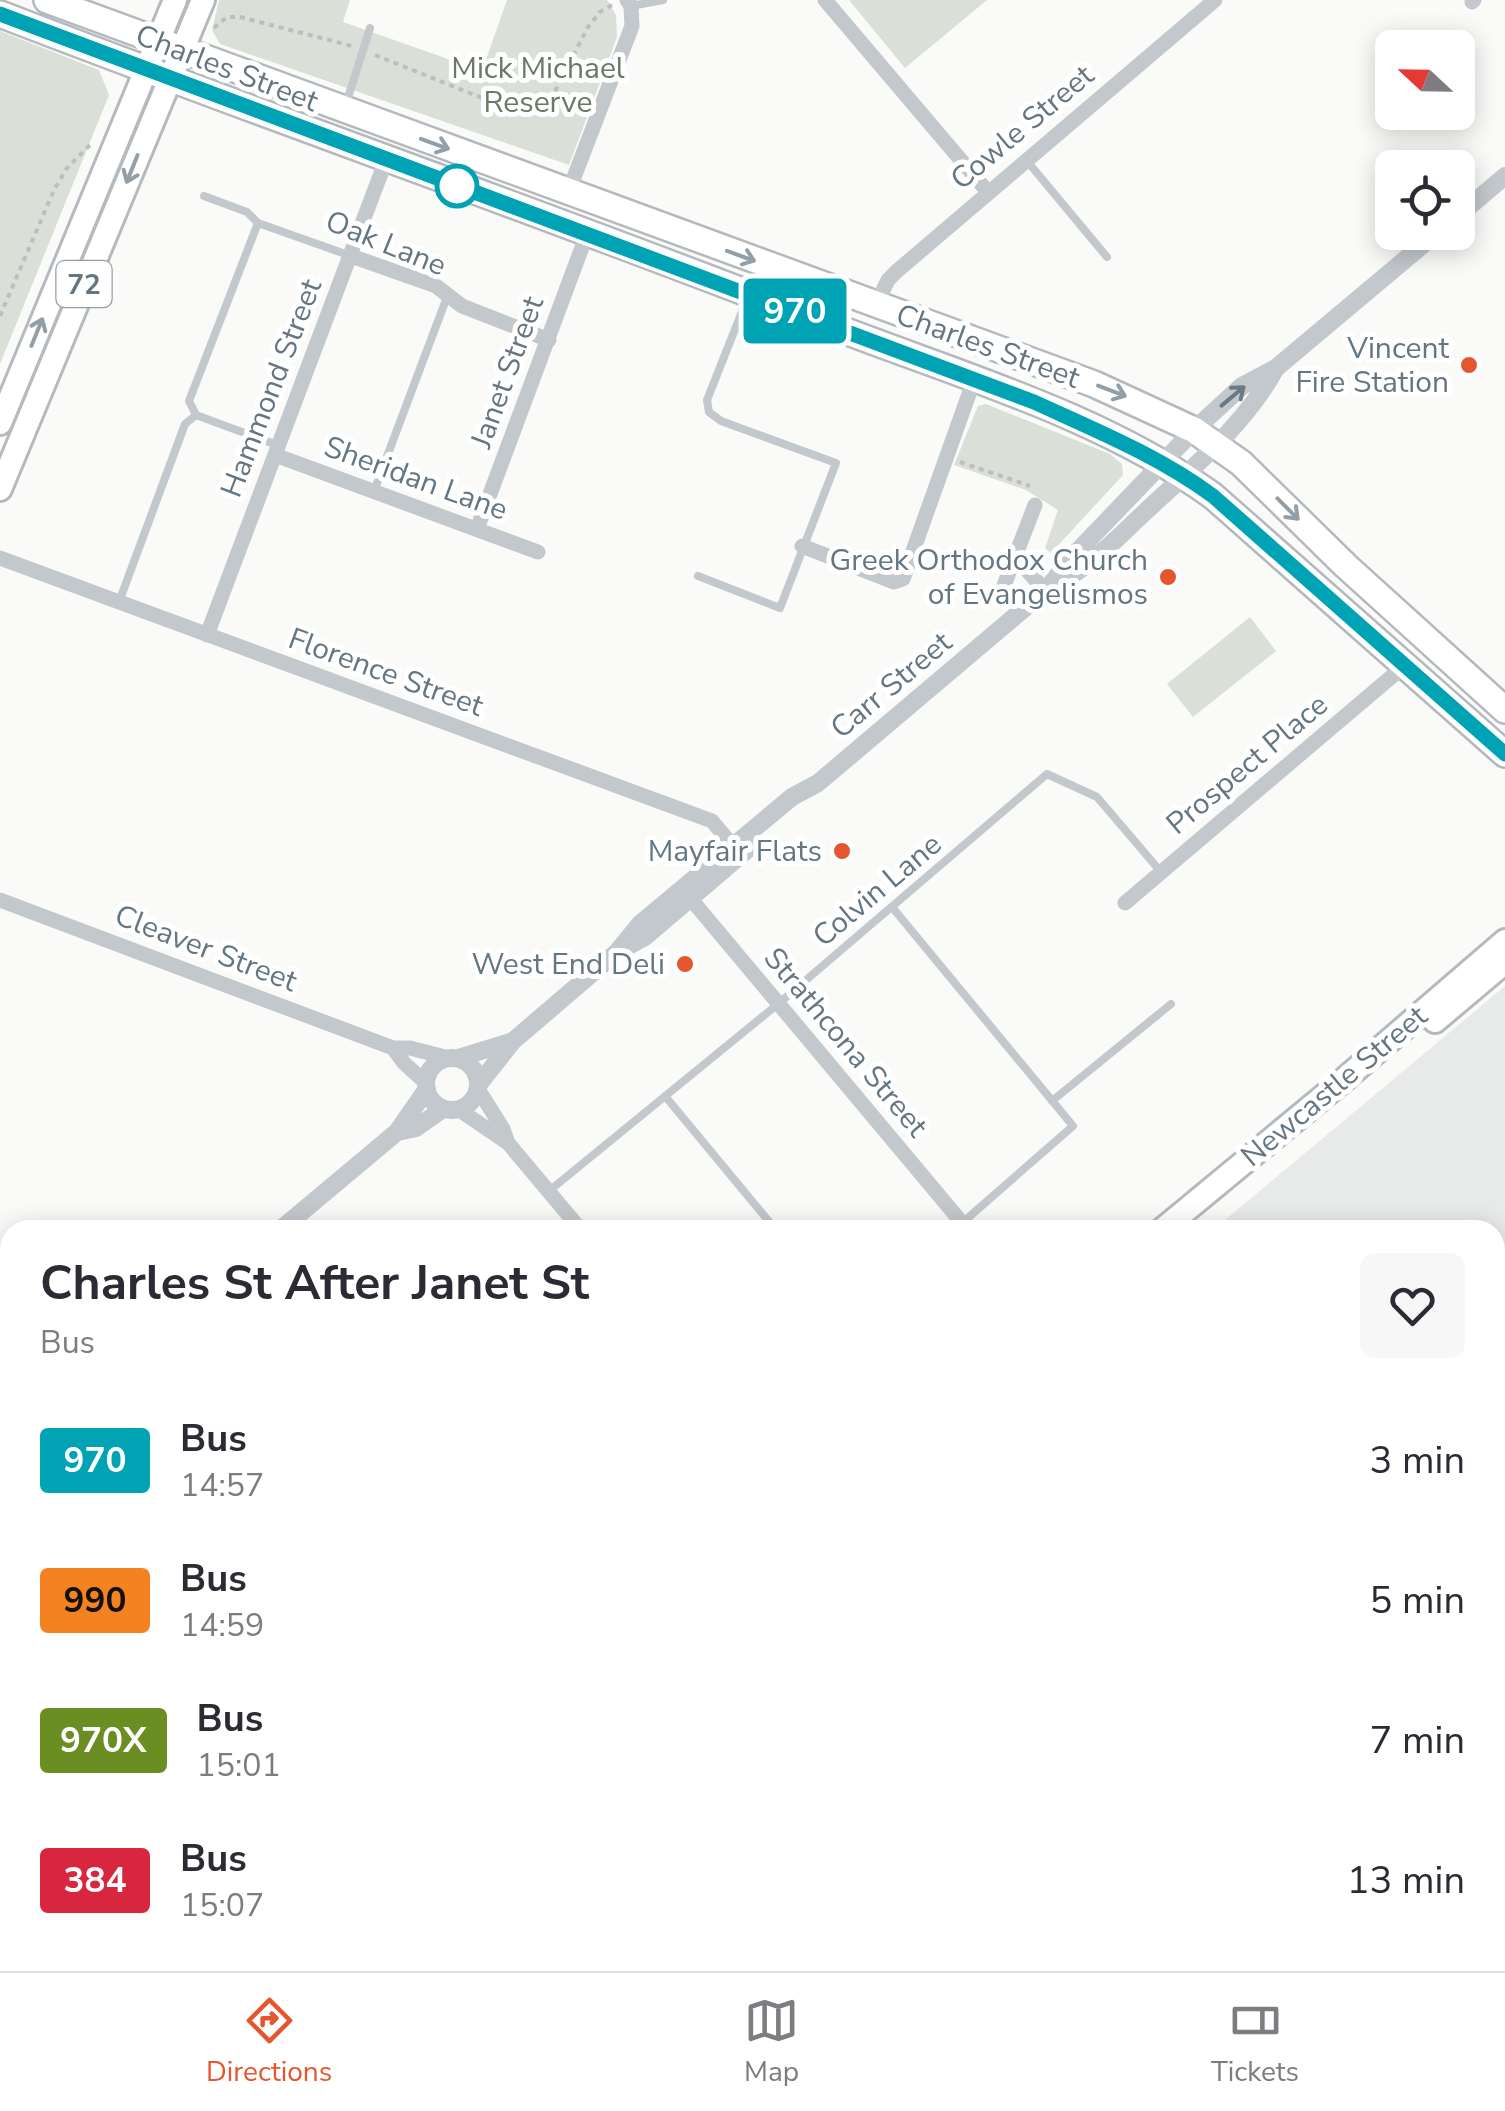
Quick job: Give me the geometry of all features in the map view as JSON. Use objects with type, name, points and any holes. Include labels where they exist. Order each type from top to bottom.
[{"type":"highway","name":"Charles Street","points":[[47,0],[1112,391],[1205,437],[1242,463],[1346,566],[1505,710]]},
{"type":"highway","name":"Charles Street","points":[[0,14],[1034,402],[1174,470],[1269,544],[1505,754]]},
{"type":"main road","name":"72","points":[[0,423],[175,0]]},
{"type":"main road","name":"72","points":[[0,488],[203,0]]},
{"type":"main road","name":"Newcastle Street","points":[[1174,1220],[1505,941]]},
{"type":"main road","name":"Newcastle Street","points":[[1196,1220],[1505,962]]},
{"type":"street","points":[[824,0],[988,192]]},
{"type":"street","name":"Cowle Street","points":[[876,305],[888,280],[1215,0]]},
{"type":"street","points":[[568,192],[632,26],[626,2]]},
{"type":"street","name":"Hammond Street","points":[[207,635],[386,160]]},
{"type":"street","points":[[1475,202],[1505,176]]},
{"type":"street","name":"Janet Street","points":[[477,529],[587,234]]},
{"type":"street","name":"Carr Street","points":[[479,1086],[513,1041],[617,952],[640,924],[686,893],[792,797],[818,782],[1045,591],[1075,554],[1174,470],[1205,437],[1242,386],[1276,368],[1417,250]]},
{"type":"street","name":"Oak Lane","points":[[350,256],[436,286],[447,297],[549,340]]},
{"type":"street","name":"Carr Street","points":[[1174,470],[1205,437],[1258,401],[1276,368]]},
{"type":"street","points":[[802,546],[894,582],[903,579],[974,380]]},
{"type":"street","name":"Sheridan Lane","points":[[277,450],[538,552]]},
{"type":"street","points":[[1000,596],[1035,505]]},
{"type":"street","points":[[1015,556],[1045,591]]},
{"type":"street","name":"Florence Street","points":[[0,558],[712,821],[737,850]]},
{"type":"street","name":"Prospect Place","points":[[1125,902],[1403,667]]},
{"type":"street","name":"Strathcona Street","points":[[686,893],[958,1220]]},
{"type":"street","name":"Cleaver Street","points":[[0,900],[393,1048]]},
{"type":"street","name":"Carr Street","points":[[453,1058],[513,1041]]},
{"type":"street","points":[[393,1048],[410,1048],[471,1065],[508,1144]]},
{"type":"street","points":[[393,1048],[426,1086],[434,1104],[452,1110],[508,1144],[572,1220]]},
{"type":"street","points":[[292,1220],[397,1132],[426,1086],[433,1066],[453,1058]]},
{"type":"street","points":[[397,1132],[416,1128],[475,1098],[479,1086]]},
{"type":"lane","points":[[626,2],[663,0]]},
{"type":"lane","points":[[344,111],[370,28]]},
{"type":"lane","points":[[1026,159],[1107,257]]},
{"type":"lane","name":"Oak Lane","points":[[204,196],[247,212],[258,223],[350,256]]},
{"type":"lane","points":[[118,602],[258,223]]},
{"type":"lane","points":[[698,576],[780,608],[836,463],[721,421],[709,412],[707,400],[749,293]]},
{"type":"lane","points":[[374,490],[447,297]]},
{"type":"lane","points":[[189,402],[196,415],[277,450]]},
{"type":"lane","points":[[185,424],[196,415]]},
{"type":"lane","name":"Colvin Lane","points":[[548,1192],[778,1004],[1048,774],[1097,797],[1161,872]]},
{"type":"lane","points":[[892,907],[1073,1126],[973,1220]]},
{"type":"lane","points":[[1052,1101],[1171,1004]]},
{"type":"lane","points":[[664,1096],[768,1220]]},
{"type":"path","points":[[206,32],[234,16],[363,50],[522,114],[551,99],[588,27],[600,12],[626,2]]},
{"type":"path","points":[[0,316],[66,168],[101,134]]},
{"type":"path","points":[[946,457],[1030,486]]},
{"type":"shaded area","points":[[1505,986],[1505,1220],[1225,1220]]},
{"type":"green space","name":"Mick Michael Reserve","points":[[219,0],[350,0],[343,22],[482,71],[507,0],[607,0],[616,15],[617,37],[569,165],[220,44],[212,30]]},
{"type":"green space","points":[[849,0],[987,0],[905,68]]},
{"type":"green space","points":[[0,31],[99,70],[109,95],[0,364]]},
{"type":"green space","points":[[986,404],[1110,454],[1122,464],[1123,475],[1051,553],[1045,548],[1058,510],[1026,490],[954,465],[978,406]]},
{"type":"green space","points":[[1250,617],[1276,651],[1193,717],[1167,684]]},
{"type":"bus line","name":"970","points":[[0,14],[1034,402],[1137,451],[1213,496],[1505,754]]},
{"type":"place","name":"Vincent Fire Station","points":[[1469,365]]},
{"type":"place","name":"Greek Orthodox Church of Evangelismos","points":[[1168,577]]},
{"type":"place","name":"Mayfair Flats","points":[[842,851]]},
{"type":"place","name":"West End Deli","points":[[685,964]]}]
